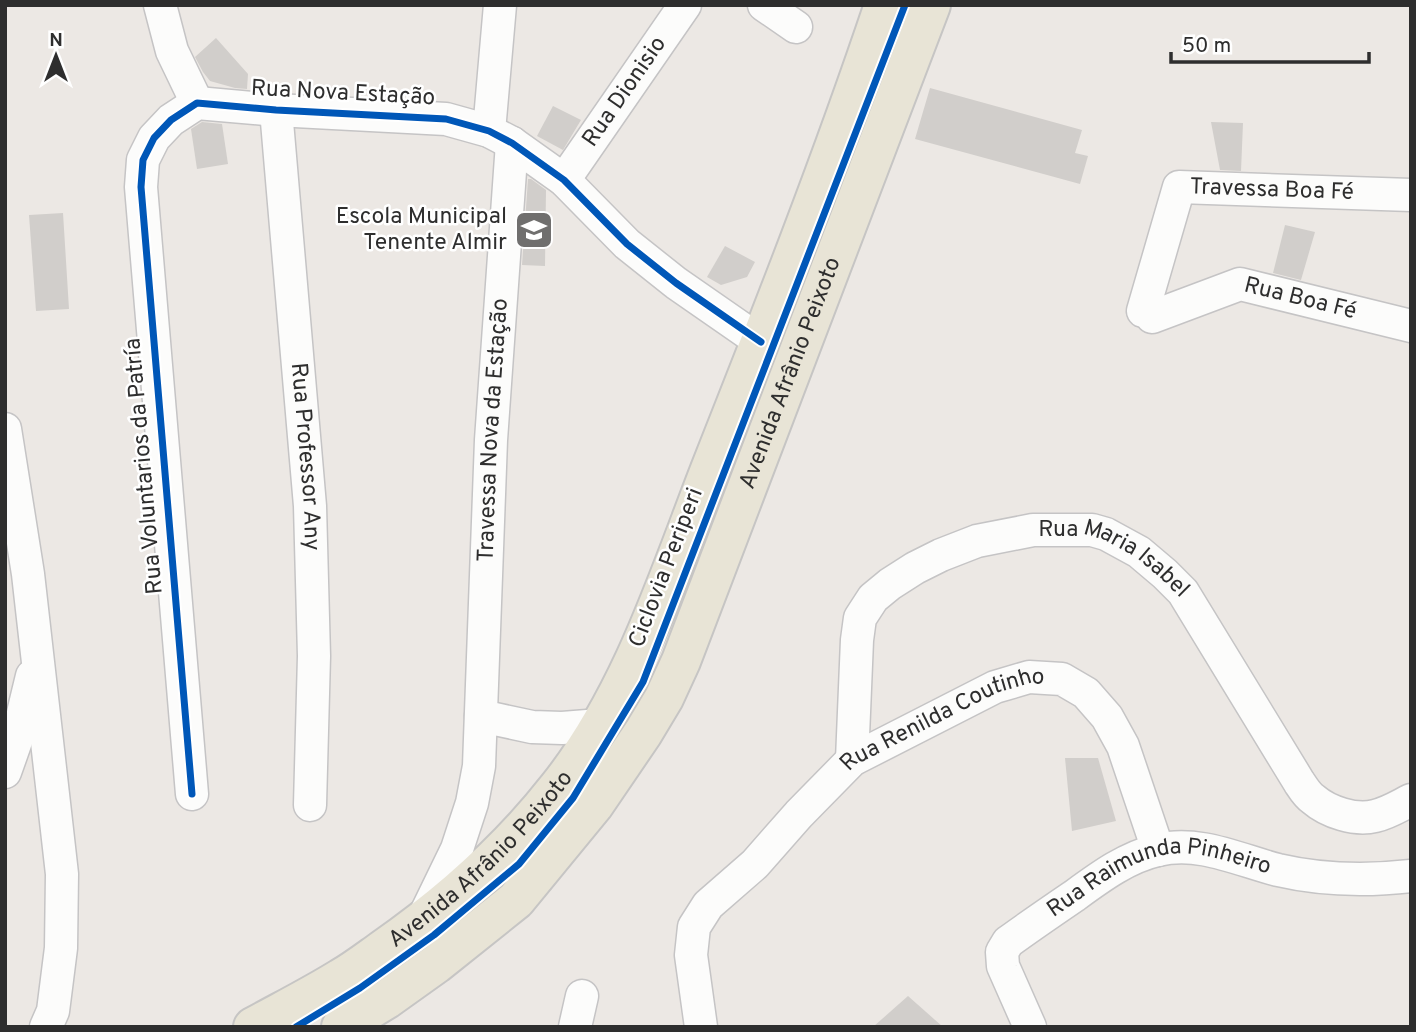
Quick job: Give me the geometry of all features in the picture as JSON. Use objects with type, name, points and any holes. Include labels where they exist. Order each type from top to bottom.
[{"type":"main road","name":"Avenida Afrânio Peixoto","points":[[253,1027],[341,978],[421,923],[471,880],[513,841],[561,785],[600,725],[642,643],[761,342],[884,5]]},
{"type":"main road","name":"Avenida Afrânio Peixoto","points":[[345,1026],[436,964],[516,900],[594,805],[664,698],[681,662],[930,9]]},
{"type":"street","points":[[160,5],[172,51],[197,103]]},
{"type":"street","name":"Travessa Nova da Estação","points":[[421,923],[457,849],[472,803],[480,766],[500,137],[500,5]]},
{"type":"street","name":"Rua Dionisio","points":[[564,180],[685,5]]},
{"type":"street","points":[[764,5],[796,27]]},
{"type":"street","name":"Rua Nova Estação","points":[[197,103],[446,119],[500,137],[564,180],[627,244],[676,283],[761,342]]},
{"type":"street","name":"Rua Voluntarios da Patría","points":[[192,794],[141,187],[143,160],[154,138],[172,120],[197,103]]},
{"type":"street","name":"Rua Professor Any","points":[[276,110],[310,506],[314,656],[310,805]]},
{"type":"street","name":"Travessa Boa Fé","points":[[1147,314],[1179,187],[1411,195]]},
{"type":"street","name":"Rua Boa Fé","points":[[1147,314],[1240,285],[1411,326]]},
{"type":"street","points":[[5,429],[28,573],[62,874],[61,948],[53,1011],[46,1027]]},
{"type":"street","name":"Rua Maria Isabel","points":[[852,760],[856,640],[860,618],[873,598],[915,568],[977,541],[1033,530],[1092,530],[1120,540],[1139,552],[1165,573],[1182,592],[1311,798],[1328,810],[1352,816],[1372,817],[1411,800]]},
{"type":"street","points":[[5,772],[17,738],[37,654]]},
{"type":"street","name":"Rua Renilda Coutinho","points":[[701,1027],[691,955],[694,927],[708,905],[755,864],[852,760],[995,687],[1028,677],[1062,679],[1086,693],[1107,717],[1123,746],[1158,850]]},
{"type":"street","points":[[481,716],[532,727],[600,725]]},
{"type":"street","name":"Rua Raimunda Pinheiro","points":[[1030,1027],[1003,966],[1002,952],[1008,942],[1103,875],[1128,861],[1158,850],[1180,847],[1203,849],[1280,870],[1324,877],[1384,879],[1411,876]]},
{"type":"street","points":[[575,1027],[582,996]]},
{"type":"building","points":[[216,38],[248,74],[247,89],[210,81],[203,72],[195,57]]},
{"type":"building","points":[[930,88],[1082,130],[1075,153],[1088,156],[1080,184],[915,139]]},
{"type":"building","points":[[553,106],[581,120],[563,150],[537,136]]},
{"type":"building","points":[[202,122],[222,124],[228,164],[197,169],[191,129]]},
{"type":"building","points":[[1211,122],[1243,123],[1241,171],[1220,170]]},
{"type":"building","points":[[528,179],[546,190],[545,266],[522,265]]},
{"type":"building","points":[[63,213],[69,309],[36,311],[29,215]]},
{"type":"building","points":[[1285,225],[1315,232],[1301,280],[1273,273]]},
{"type":"building","points":[[725,246],[755,262],[747,277],[721,285],[707,277]]},
{"type":"building","points":[[1065,758],[1098,758],[1116,821],[1072,831]]},
{"type":"building","points":[[908,996],[943,1027],[873,1027]]},
{"type":"cycle path","name":"Ciclovia Periperi","points":[[296,1027],[360,988],[434,935],[519,864],[573,798],[643,682],[905,5]]},
{"type":"cycle path","points":[[192,794],[141,187],[143,160],[154,138],[171,120],[197,103],[446,119],[489,131],[512,143],[564,180],[627,244],[676,283],[761,342]]},
{"type":"place","name":"Escola Municipal Tenente Almir","points":[[534,230]]}]
